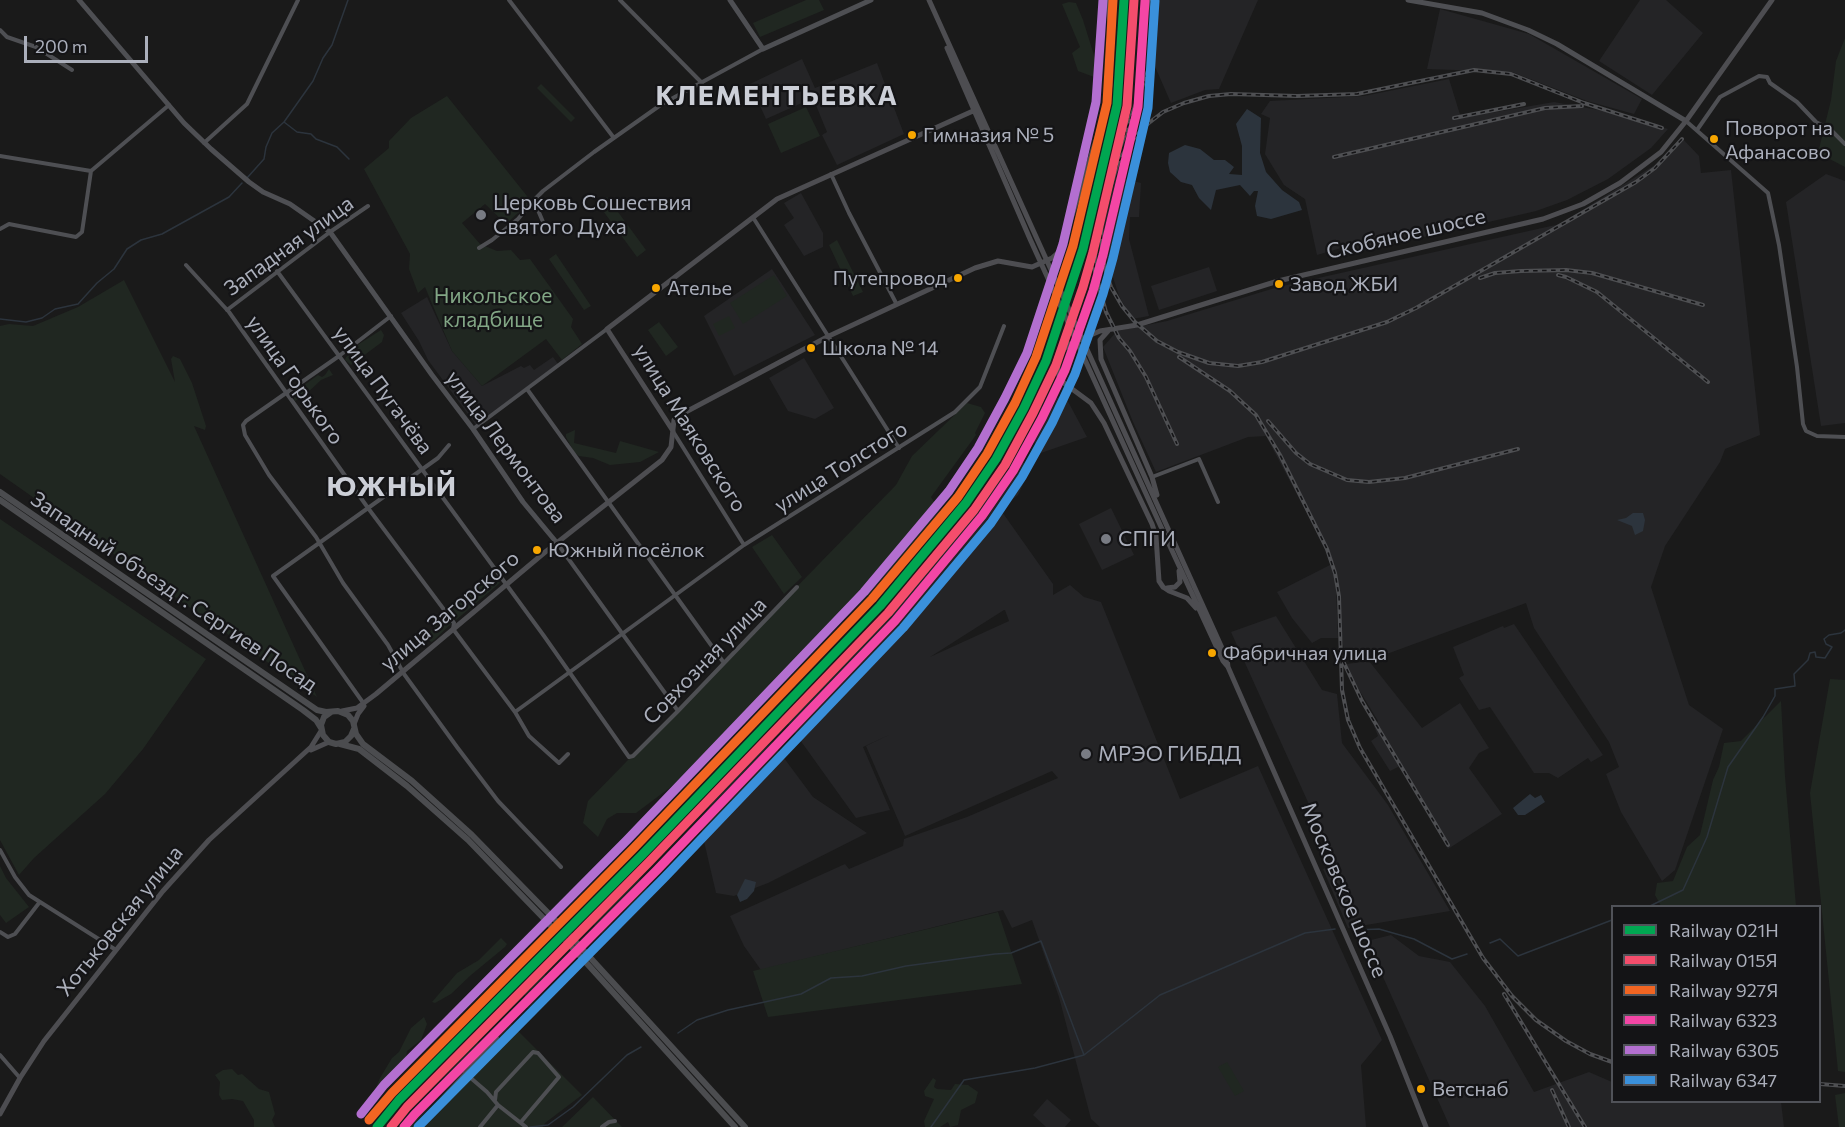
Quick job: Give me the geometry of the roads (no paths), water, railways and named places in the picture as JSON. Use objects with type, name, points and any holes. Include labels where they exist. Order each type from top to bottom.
[{"type":"main road","points":[[927,0],[973,111],[1094,372]]},
{"type":"main road","points":[[927,0],[1094,372]]},
{"type":"main road","name":"улица Загорского","points":[[376,694],[557,543],[664,458],[670,447],[674,420],[680,415],[829,336],[987,263],[998,261],[1029,266],[1052,258],[1061,250],[1106,109],[1110,84],[1112,36],[1108,0]]},
{"type":"main road","name":"Скобяное шоссе","points":[[1163,587],[1159,581],[1154,530],[1119,453],[1091,404],[1064,383],[1059,376],[1057,362],[1064,349],[1091,334],[1148,322],[1278,281],[1544,219],[1592,199],[1620,183],[1661,152],[1686,121],[1772,0]]},
{"type":"main road","points":[[607,329],[754,219],[777,199],[973,111]]},
{"type":"main road","name":"улица Маяковского","points":[[607,329],[673,432]]},
{"type":"main road","points":[[1110,330],[1100,340],[1101,359],[1152,477],[1167,525]]},
{"type":"main road","name":"Московское шоссе","points":[[1094,372],[1167,525],[1203,617],[1228,667],[1390,1036],[1426,1127]]},
{"type":"main road","name":"Московское шоссе","points":[[1094,372],[1176,558],[1227,659],[1228,667]]},
{"type":"main road","name":"Западный объезд г. Сергиев Посад","points":[[0,492],[317,710],[332,712]]},
{"type":"main road","name":"Западный объезд г. Сергиев Посад","points":[[0,500],[303,710],[316,720],[321,730]]},
{"type":"main road","name":"Московское шоссе","points":[[1163,587],[1173,588],[1180,582],[1176,558]]},
{"type":"main road","points":[[1163,587],[1177,590],[1188,580]]},
{"type":"main road","points":[[1163,587],[1189,599],[1203,617]]},
{"type":"main road","points":[[288,767],[313,746],[321,730],[324,717],[332,712],[354,710],[376,694]]},
{"type":"main road","points":[[340,744],[350,738],[358,714],[376,694]]},
{"type":"main road","points":[[321,730],[329,741],[359,749],[407,786],[468,840],[555,925],[472,835],[412,781],[363,744],[351,718],[342,711]]},
{"type":"main road","points":[[288,767],[314,748],[329,741]]},
{"type":"main road","name":"Хотьковская улица","points":[[0,1114],[44,1041],[193,857],[288,767]]},
{"type":"main road","points":[[735,1127],[573,944],[744,1127]]},
{"type":"street","name":"улица Лермонтова","points":[[79,0],[184,123],[204,143],[249,182],[290,204],[330,232],[523,501],[557,543],[678,711]]},
{"type":"street","points":[[204,143],[247,104],[298,0]]},
{"type":"street","points":[[508,0],[614,138]]},
{"type":"street","points":[[620,0],[702,83]]},
{"type":"street","points":[[730,0],[763,49]]},
{"type":"street","points":[[479,248],[518,219],[529,206],[535,203],[543,191],[662,104],[763,49],[871,0]]},
{"type":"street","points":[[1408,0],[1482,13],[1528,30],[1557,44],[1686,121],[1768,193],[1779,245],[1803,424],[1806,431],[1818,436],[1845,437]]},
{"type":"street","points":[[0,30],[7,37],[36,47],[72,70]]},
{"type":"street","points":[[1697,130],[1720,96],[1759,76],[1767,77],[1770,83],[1797,102],[1816,122],[1831,130],[1845,144]]},
{"type":"street","points":[[0,229],[9,224],[76,237],[81,232],[91,171],[169,105]]},
{"type":"street","points":[[0,156],[91,171]]},
{"type":"street","points":[[831,174],[893,305]]},
{"type":"street","points":[[535,203],[543,222]]},
{"type":"street","name":"Западная улица","points":[[227,310],[330,232],[368,207]]},
{"type":"street","points":[[754,219],[784,270],[829,336],[899,448]]},
{"type":"street","name":"улица Горького","points":[[186,265],[227,310],[454,623],[453,629],[515,712],[530,736],[559,763],[568,754]]},
{"type":"street","name":"улица Пугачёва","points":[[277,271],[544,636],[629,757],[633,756]]},
{"type":"street","points":[[391,315],[339,356],[246,421],[244,429],[248,442],[269,475],[320,542],[343,583],[388,645],[403,672],[487,786],[561,867]]},
{"type":"street","name":"улица Толстого","points":[[515,712],[744,545],[956,412],[980,387],[1004,326]]},
{"type":"street","points":[[473,429],[607,329]]},
{"type":"street","points":[[527,388],[724,663]]},
{"type":"street","name":"улица Маяковского","points":[[673,432],[744,545]]},
{"type":"street","points":[[364,704],[273,576],[438,458],[449,445]]},
{"type":"street","points":[[1152,477],[1199,459],[1218,502]]},
{"type":"street","name":"Совхозная улица","points":[[633,756],[797,587]]},
{"type":"street","points":[[0,850],[15,877],[29,895],[116,950]]},
{"type":"street","points":[[0,932],[8,937],[15,934],[39,903]]},
{"type":"street","points":[[417,1127],[497,1038]]},
{"type":"street","points":[[495,1100],[496,1092],[533,1052],[538,1053],[559,1077],[520,1122]]},
{"type":"street","points":[[0,1055],[20,1078]]},
{"type":"street","points":[[465,1073],[498,1105],[526,1127]]},
{"type":"street","points":[[480,1127],[498,1105]]},
{"type":"street","points":[[602,1127],[615,1121]]},
{"type":"waterway","points":[[247,178],[264,159],[272,133],[284,122],[313,81],[323,58],[332,45],[348,0]]},
{"type":"waterway","points":[[284,122],[297,132],[311,134],[316,139],[337,147],[349,159]]},
{"type":"waterway","points":[[0,319],[26,322],[42,318],[55,309],[78,304],[97,283],[114,269],[127,249],[141,240],[162,234],[229,197],[242,183]]},
{"type":"waterway","points":[[1652,905],[1683,890],[1707,837],[1728,767],[1763,717],[1775,696],[1775,689],[1795,686],[1794,674],[1808,660],[1810,653],[1815,652],[1816,657],[1825,658],[1832,647],[1826,644],[1824,639],[1845,630]]},
{"type":"waterway","points":[[1490,943],[1500,939],[1518,956],[1611,920]]},
{"type":"waterway","points":[[931,1127],[964,1080],[1035,1068],[1084,1055],[1160,995],[1305,933],[1335,929]]},
{"type":"waterway","points":[[1356,930],[1379,929],[1414,939],[1452,959],[1467,954]]},
{"type":"waterway","points":[[678,1033],[697,1020],[728,1010],[801,994],[831,978],[862,976],[906,966],[1011,953],[1041,941],[1084,1055]]},
{"type":"waterway","points":[[530,1127],[548,1125],[573,1107],[627,1055],[641,1047]]},
{"type":"tunnel","points":[[557,922],[575,941]]},
{"type":"tunnel","points":[[552,927],[571,946]]},
{"type":"railway","points":[[1118,153],[1149,68],[1153,33],[1151,0]]},
{"type":"railway","points":[[1662,128],[1584,103],[1511,74],[1474,70],[1357,94],[1209,96],[1163,112],[1145,126],[1129,144],[1118,163],[1101,216],[1102,255],[1106,272],[1111,287],[1122,306],[1135,322],[1157,341],[1178,352],[1209,363],[1238,366],[1262,362],[1387,322],[1416,308],[1636,182],[1655,168],[1682,139]]},
{"type":"railway","points":[[1454,118],[1524,104]]},
{"type":"railway","points":[[1334,157],[1545,108],[1582,106]]},
{"type":"railway","points":[[1096,245],[1094,268],[1106,312],[1119,338],[1146,377],[1177,444]]},
{"type":"railway","points":[[1480,278],[1495,273],[1521,271],[1566,270],[1592,273],[1703,305]]},
{"type":"railway","points":[[1558,275],[1597,292],[1708,382]]},
{"type":"railway","points":[[1179,357],[1230,391],[1256,415],[1280,455],[1327,549],[1335,573],[1339,596],[1342,690],[1348,720],[1360,748],[1483,958],[1512,996],[1536,1020],[1566,1041],[1590,1054],[1611,1062]]},
{"type":"railway","points":[[1268,421],[1296,453],[1310,464],[1347,480],[1369,482],[1405,478],[1518,449]]},
{"type":"railway","points":[[1343,661],[1362,701],[1448,845]]},
{"type":"railway","points":[[1504,994],[1585,1127]]},
{"type":"railway","points":[[1821,1084],[1845,1086]]},
{"type":"railway","points":[[1552,1090],[1569,1127]]},
{"type":"rail line","name":"6305","points":[[361,1114],[384,1085],[627,840],[864,592],[949,491],[978,448],[1027,353],[1063,244],[1096,102],[1103,0]]},
{"type":"rail line","name":"927Я","points":[[369,1120],[392,1093],[634,848],[872,599],[958,497],[987,454],[1015,403],[1036,357],[1073,246],[1107,103],[1113,0]]},
{"type":"rail line","name":"021Н","points":[[377,1127],[399,1100],[642,855],[880,606],[966,503],[996,459],[1046,361],[1083,249],[1117,105],[1124,0]]},
{"type":"rail line","name":"015Я","points":[[391,1127],[407,1107],[649,862],[888,613],[974,510],[1005,465],[1056,365],[1093,252],[1127,106],[1134,0]]},
{"type":"rail line","name":"6323","points":[[404,1127],[657,870],[895,621],[982,516],[1013,471],[1065,370],[1093,291],[1138,107],[1145,1]]},
{"type":"rail line","name":"6347","points":[[418,1127],[665,877],[903,628],[991,523],[1022,477],[1052,423],[1075,374],[1103,294],[1148,108],[1155,1]]},
{"type":"place","name":"Гимназия № 5","points":[[912,135]]},
{"type":"place","name":"Поворот на Афанасово","points":[[1714,139]]},
{"type":"place","name":"Церковь Сошествия Святого Духа","points":[[481,215]]},
{"type":"place","name":"Путепровод","points":[[958,278]]},
{"type":"place","name":"Завод ЖБИ","points":[[1279,284]]},
{"type":"place","name":"Ателье","points":[[656,288]]},
{"type":"place","name":"Школа № 14","points":[[811,348]]},
{"type":"place","name":"СПГИ","points":[[1106,539]]},
{"type":"place","name":"Южный посёлок","points":[[537,550]]},
{"type":"place","name":"Фабричная улица","points":[[1212,653]]},
{"type":"place","name":"МРЭО ГИБДД","points":[[1086,754]]},
{"type":"place","name":"Ветснаб","points":[[1421,1089]]},
{"type":"district","name":"КЛЕМЕНТЬЕВКА","points":[[777,96]]},
{"type":"district","name":"ЮЖНЫЙ","points":[[392,487]]},
{"type":"park label","name":"Никольское кладбище","points":[[493,308]]}]
